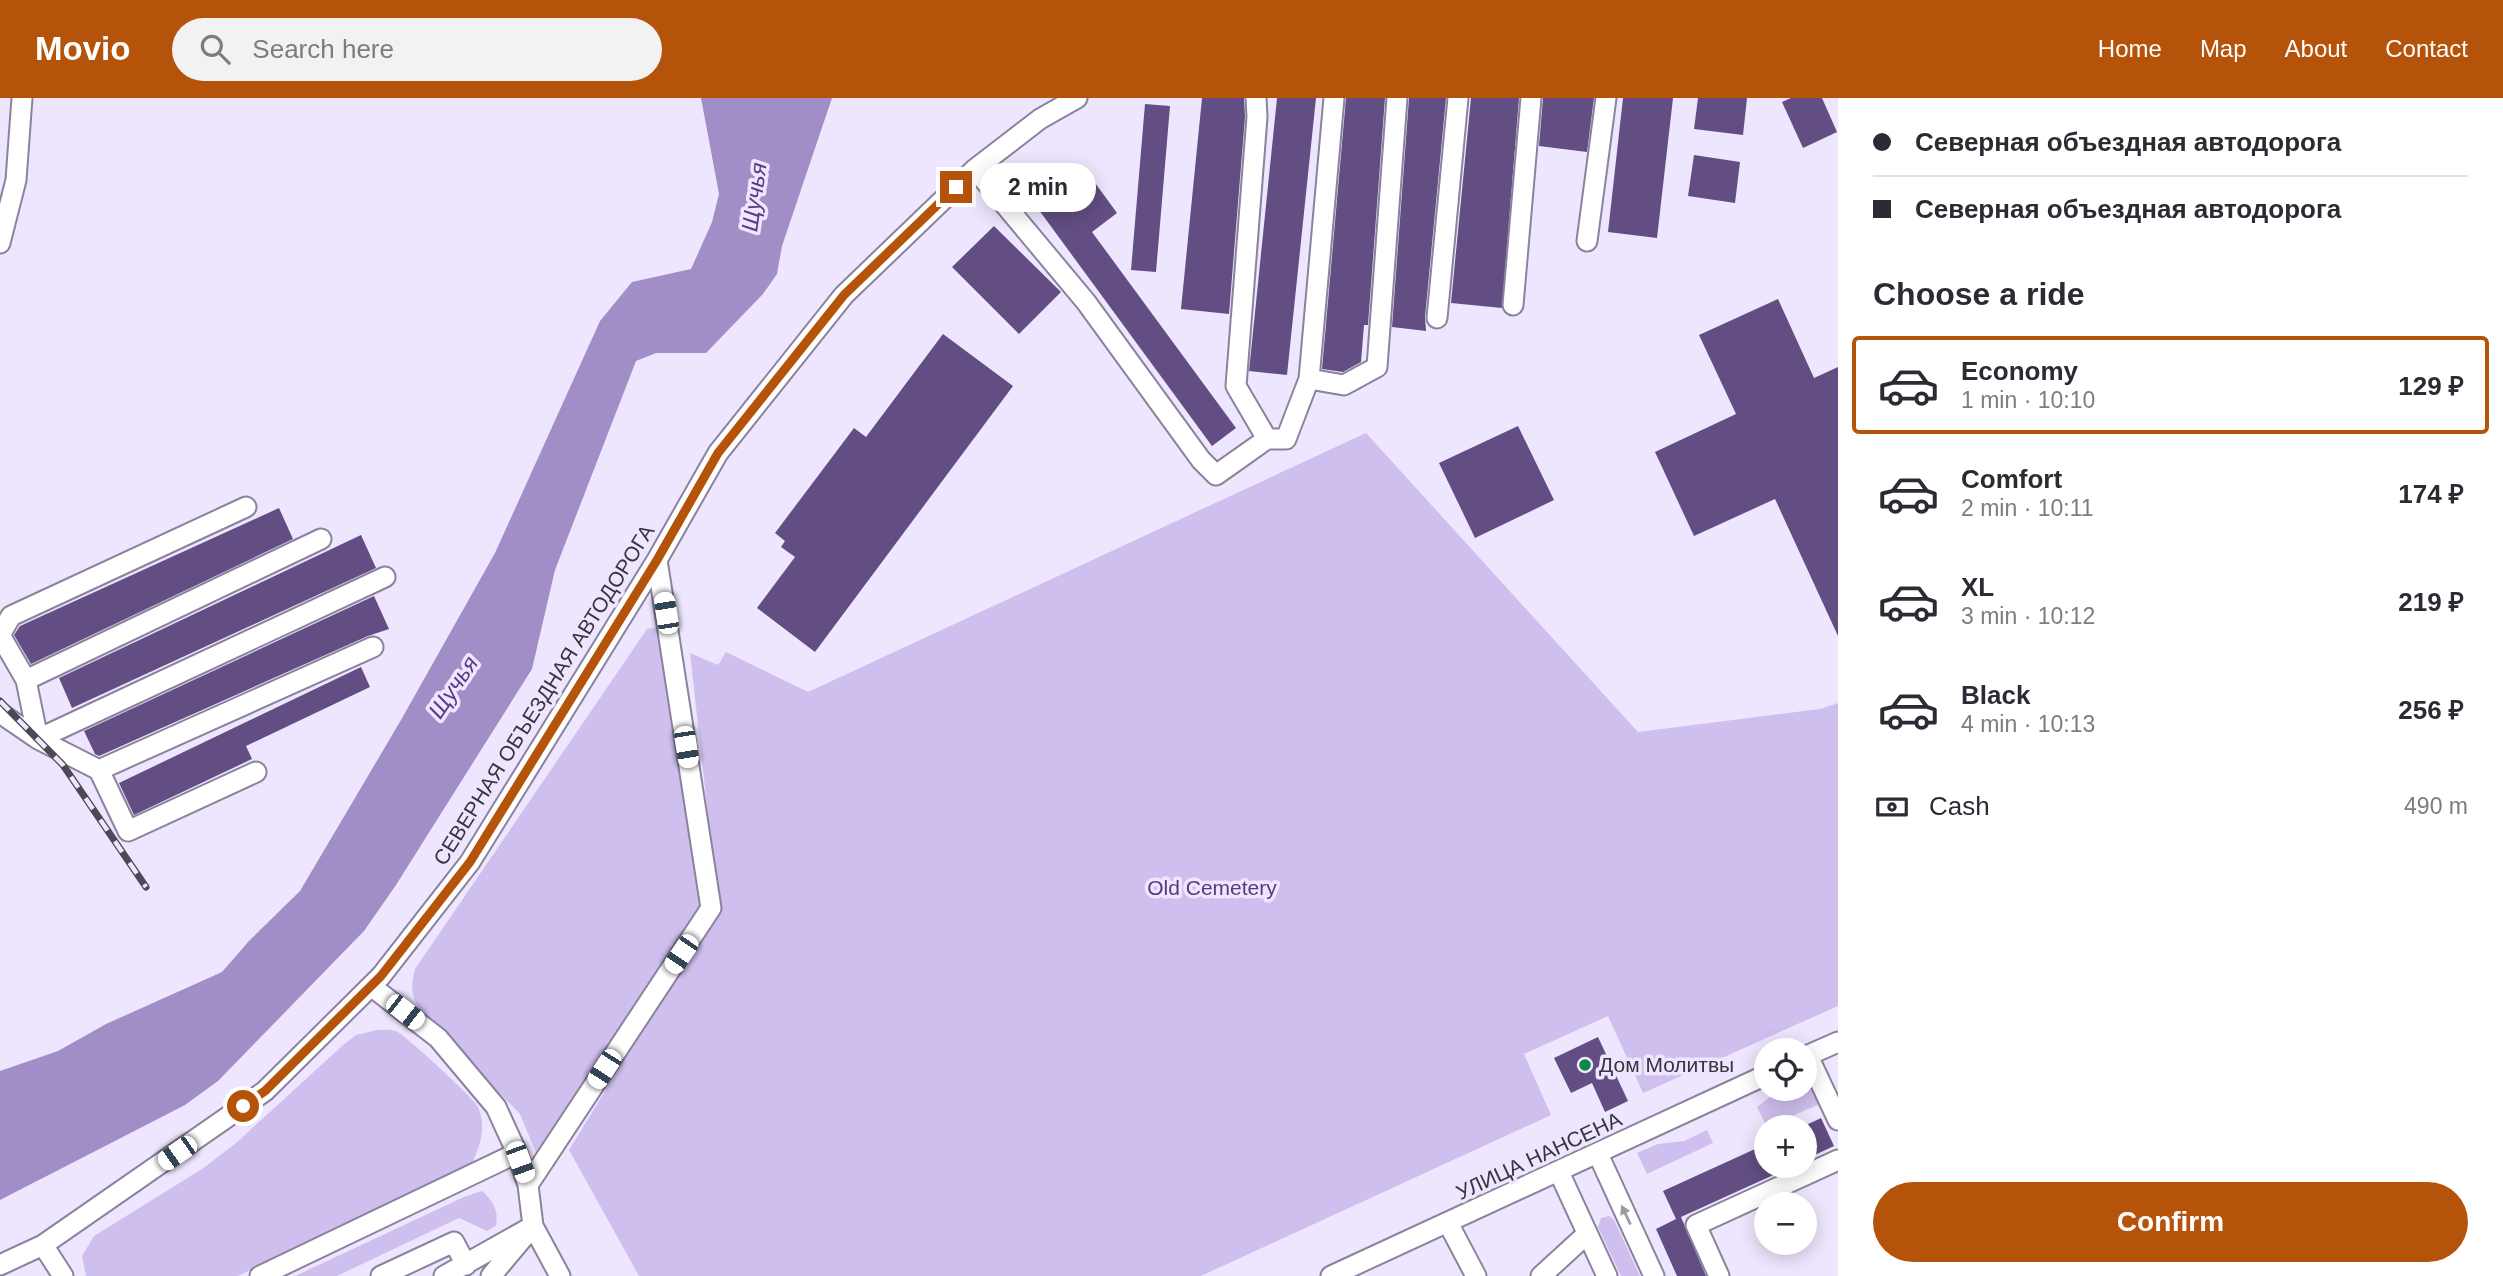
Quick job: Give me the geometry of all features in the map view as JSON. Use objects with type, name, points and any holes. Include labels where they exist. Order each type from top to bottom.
[{"type":"street","points":[[0,243],[16,180],[22,98]]},
{"type":"street","name":"СЕВЕРНАЯ ОБЪЕЗДНАЯ АВТОДОРОГА","points":[[0,1265],[43,1245],[265,1091],[371,986],[470,862],[657,560],[718,453],[844,295],[975,169],[1040,120],[1077,98]]},
{"type":"street","points":[[1256,98],[1257,117],[1236,386],[1267,439]]},
{"type":"street","points":[[975,169],[1086,302],[1200,460],[1216,475],[1267,439],[1286,439],[1309,379],[1334,98]]},
{"type":"street","points":[[1309,379],[1344,384],[1377,368],[1397,98]]},
{"type":"street","points":[[1437,317],[1458,98]]},
{"type":"street","points":[[1513,306],[1531,98]]},
{"type":"street","points":[[1587,242],[1606,98]]},
{"type":"street","points":[[38,740],[26,680],[0,635],[11,616],[246,507]]},
{"type":"street","points":[[26,680],[321,539]]},
{"type":"street","points":[[528,1185],[711,908],[657,560]]},
{"type":"street","points":[[38,740],[385,577]]},
{"type":"street","points":[[99,770],[373,648]]},
{"type":"street","points":[[0,713],[38,740],[99,770],[128,831],[256,772]]},
{"type":"street","points":[[371,986],[438,1038],[496,1107],[528,1185],[533,1226],[559,1276]]},
{"type":"street","points":[[1817,1052],[1838,1042]]},
{"type":"street","points":[[1817,1078],[1838,1119]]},
{"type":"street","name":"УЛИЦА НАНСЕНА","points":[[1331,1276],[1754,1081]]},
{"type":"street","points":[[260,1276],[517,1153]]},
{"type":"street","points":[[1598,1154],[1654,1276]]},
{"type":"street","points":[[1720,1276],[1696,1225],[1838,1160]]},
{"type":"street","points":[[1559,1172],[1607,1276]]},
{"type":"street","points":[[1448,1223],[1476,1276]]},
{"type":"street","points":[[444,1276],[533,1226]]},
{"type":"street","points":[[491,1276],[533,1226]]},
{"type":"street","points":[[1541,1276],[1587,1234]]},
{"type":"street","points":[[381,1276],[454,1242],[466,1265]]},
{"type":"street","points":[[43,1245],[63,1276]]},
{"type":"green space","name":"Old Cemetery","points":[[1366,433],[1638,732],[1820,709],[1838,703],[1838,1006],[1766,1038],[1754,1038],[1754,1043],[1643,1093],[1608,1016],[1524,1054],[1551,1115],[1201,1276],[639,1276],[569,1150],[718,906],[690,653],[718,665],[726,652],[808,692]]},
{"type":"green space","points":[[660,627],[700,908],[538,1158],[520,1114],[427,1019],[418,1006],[412,990],[415,969],[647,629]]},
{"type":"green space","points":[[377,1030],[398,1032],[440,1068],[478,1107],[482,1122],[481,1137],[471,1165],[238,1276],[86,1276],[82,1256],[94,1236],[202,1169],[236,1143],[342,1046],[356,1035]]},
{"type":"green space","points":[[1817,1092],[1822,1103],[1794,1115],[1761,1115],[1757,1107],[1765,1101],[1817,1101]]},
{"type":"green space","points":[[1707,1130],[1713,1143],[1647,1174],[1637,1153],[1658,1144],[1684,1141]]},
{"type":"green space","points":[[482,1191],[492,1202],[497,1215],[496,1226],[487,1231],[459,1218],[337,1276],[295,1276],[464,1197]]},
{"type":"green space","points":[[1609,1216],[1614,1220],[1640,1276],[1621,1276],[1598,1227],[1601,1218]]},
{"type":"water","name":"Щучья","points":[[701,98],[832,98],[782,246],[777,274],[763,294],[706,353],[656,353],[636,361],[555,570],[532,669],[396,885],[364,931],[218,1081],[185,1105],[0,1200],[0,1071],[58,1051],[106,1024],[222,972],[300,891],[495,553],[600,321],[632,282],[691,269],[712,222],[719,194]]},
{"type":"building","points":[[1202,98],[1244,98],[1245,117],[1229,314],[1181,309]]},
{"type":"building","points":[[1277,98],[1316,98],[1287,375],[1249,371]]},
{"type":"building","points":[[1346,98],[1385,98],[1368,325],[1364,325],[1361,362],[1343,372],[1322,369]]},
{"type":"building","points":[[1409,98],[1446,98],[1425,317],[1426,331],[1392,327]]},
{"type":"building","points":[[1471,98],[1519,98],[1502,308],[1451,303]]},
{"type":"building","points":[[1543,98],[1594,98],[1587,152],[1539,146]]},
{"type":"building","points":[[1623,98],[1673,98],[1657,238],[1608,232]]},
{"type":"building","points":[[1698,98],[1747,98],[1743,135],[1694,129]]},
{"type":"building","points":[[1791,98],[1822,98],[1837,132],[1803,148],[1782,102]]},
{"type":"building","points":[[1145,104],[1170,106],[1156,272],[1131,270]]},
{"type":"building","points":[[1694,155],[1740,162],[1735,203],[1688,196]]},
{"type":"building","points":[[1049,173],[1065,195],[1090,176],[1117,213],[1092,232],[1236,428],[1212,446],[1025,191]]},
{"type":"building","points":[[994,226],[1061,292],[1019,334],[952,267]]},
{"type":"building","points":[[1778,299],[1814,378],[1838,367],[1838,636],[1775,499],[1694,536],[1655,452],[1736,414],[1699,335]]},
{"type":"building","points":[[943,334],[1013,386],[815,652],[757,608],[795,557],[781,547],[785,541],[775,533],[854,428],[866,437]]},
{"type":"building","points":[[1518,426],[1554,500],[1475,538],[1439,463]]},
{"type":"building","points":[[279,508],[293,539],[31,664],[14,635],[20,626]]},
{"type":"building","points":[[361,535],[376,568],[72,708],[59,678]]},
{"type":"building","points":[[374,596],[389,629],[99,756],[95,754],[84,731]]},
{"type":"building","points":[[361,667],[370,687],[246,746],[252,759],[134,815],[119,783]]},
{"type":"building","name":"Дом Молитвы","points":[[1598,1037],[1628,1101],[1605,1112],[1592,1083],[1571,1093],[1554,1058]]},
{"type":"building","points":[[1821,1118],[1834,1146],[1817,1154],[1817,1120]]},
{"type":"building","points":[[1754,1149],[1754,1178],[1767,1178],[1681,1217],[1706,1276],[1677,1276],[1656,1229],[1676,1219],[1663,1191]]},
{"type":"railway","points":[[0,701],[63,765],[146,887]]},
{"type":"place","name":"Дом Молитвы","points":[[1585,1065]]},
{"type":"route","points":[[243,1106],[265,1091],[381,976],[470,862],[657,560],[718,453],[844,295],[956,187]]}]
